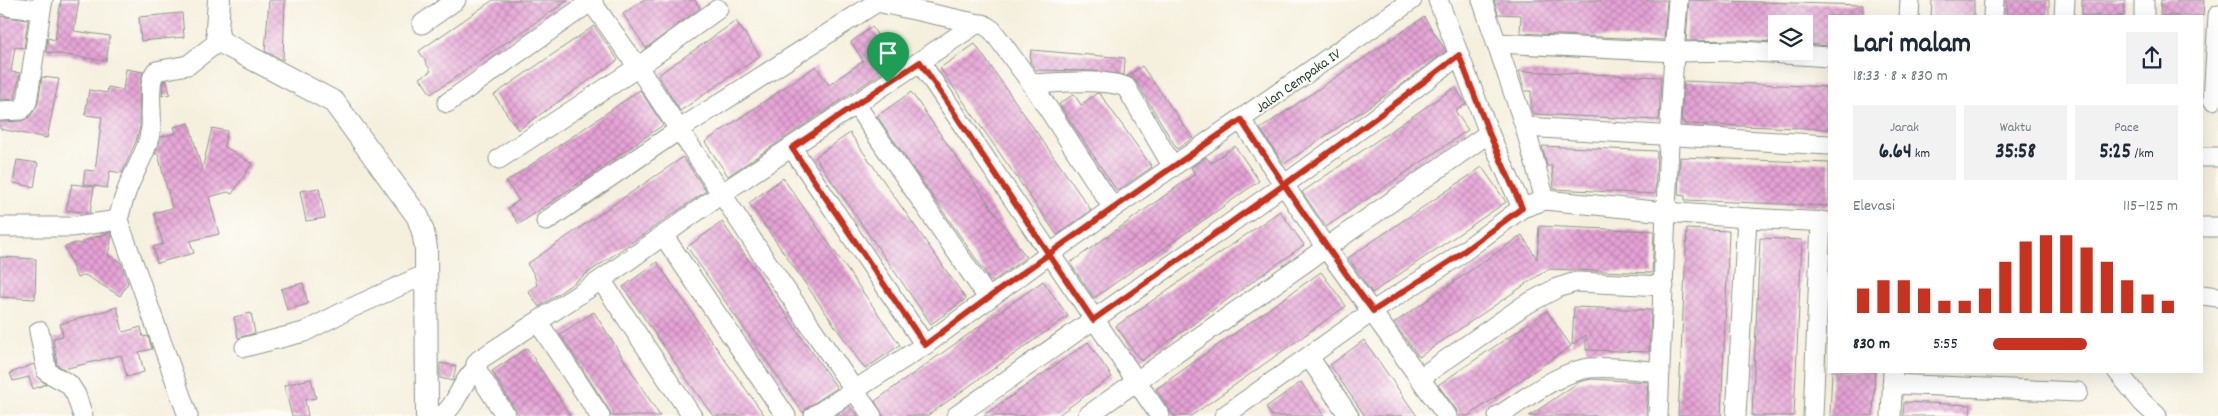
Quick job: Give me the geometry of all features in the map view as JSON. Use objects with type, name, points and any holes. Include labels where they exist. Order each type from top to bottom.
[{"type":"street","points":[[218,0],[217,29],[219,41]]},
{"type":"street","points":[[422,24],[456,0]]},
{"type":"street","points":[[448,102],[591,0],[680,129],[721,194],[852,390],[872,416]]},
{"type":"street","name":"Jalan Cempaka IV","points":[[814,416],[925,345],[1113,208],[1412,0]]},
{"type":"street","points":[[1438,0],[1489,133],[1522,208]]},
{"type":"street","points":[[1482,0],[1525,127],[1545,200]]},
{"type":"street","points":[[1658,416],[1664,286],[1665,212],[1678,0]]},
{"type":"street","points":[[1909,15],[1910,0]]},
{"type":"street","points":[[1993,15],[1994,0]]},
{"type":"street","points":[[2064,15],[2065,0]]},
{"type":"street","points":[[2144,0],[2144,15]]},
{"type":"street","points":[[546,221],[680,129],[877,1],[983,24],[992,30],[1032,84],[1113,208]]},
{"type":"street","points":[[0,3],[12,7],[42,5],[27,102],[21,110],[0,111]]},
{"type":"street","points":[[499,159],[638,67],[718,10]]},
{"type":"street","points":[[2213,100],[2218,15]]},
{"type":"street","points":[[441,416],[451,408],[461,387],[469,375],[476,369],[479,360],[601,280],[721,194],[974,25],[979,24]]},
{"type":"street","points":[[188,416],[118,220],[126,191],[144,155],[149,136],[152,107],[150,85],[153,75],[156,71],[180,68],[194,63],[219,41]]},
{"type":"street","points":[[219,41],[327,98],[339,108],[418,217],[426,248],[427,416]]},
{"type":"street","points":[[1496,43],[1674,52],[1740,51],[1828,57]]},
{"type":"street","points":[[956,416],[1284,186],[1368,125],[1459,55]]},
{"type":"street","points":[[920,62],[1093,320],[1160,416]]},
{"type":"street","points":[[1032,84],[1073,82],[1117,84],[1126,87],[1173,167]]},
{"type":"street","points":[[856,105],[988,298]]},
{"type":"street","points":[[1241,120],[1326,248],[1447,416]]},
{"type":"street","points":[[1525,127],[1670,134],[1828,145]]},
{"type":"street","points":[[1087,416],[1489,133]]},
{"type":"street","points":[[792,148],[925,345]]},
{"type":"street","points":[[2203,157],[2218,156]]},
{"type":"street","points":[[1224,416],[1250,409],[1309,357],[1373,311],[1452,260],[1522,208],[1545,200],[1665,212],[1825,222],[1813,416]]},
{"type":"street","points":[[1736,416],[1747,218]]},
{"type":"street","points":[[0,227],[71,227],[118,220]]},
{"type":"street","points":[[2203,227],[2218,228]]},
{"type":"street","points":[[663,235],[786,416]]},
{"type":"street","points":[[245,347],[304,332],[426,274]]},
{"type":"street","points":[[601,280],[692,416]]},
{"type":"street","points":[[1420,378],[1523,306],[1568,284],[1576,282],[1664,286]]},
{"type":"street","points":[[2203,295],[2218,297]]},
{"type":"street","points":[[538,322],[600,416]]},
{"type":"street","points":[[40,332],[47,372],[69,384],[76,395],[83,416]]},
{"type":"street","points":[[1309,357],[1349,416]]},
{"type":"street","points":[[1498,416],[1558,379],[1574,372],[1590,368],[1660,372]]},
{"type":"street","points":[[476,369],[506,416]]},
{"type":"street","points":[[2119,373],[2142,402],[2157,416]]},
{"type":"street","points":[[1890,416],[1893,377],[2078,392]]},
{"type":"building","points":[[61,0],[79,0],[74,31],[110,36],[106,61],[46,52],[48,38],[55,40]]},
{"type":"building","points":[[269,0],[285,0],[283,60],[265,51]]},
{"type":"building","points":[[493,0],[568,0],[431,94],[420,78],[431,71],[419,51]]},
{"type":"building","points":[[643,0],[695,0],[700,8],[646,48],[623,14]]},
{"type":"building","points":[[1494,0],[1667,0],[1664,40],[1520,33],[1521,15],[1498,14]]},
{"type":"building","points":[[1689,0],[1863,5],[1863,15],[1828,15],[1828,46],[1813,45],[1813,15],[1768,15],[1768,42],[1686,41]]},
{"type":"building","points":[[1932,0],[1974,0],[1974,15],[1931,15]]},
{"type":"building","points":[[2007,0],[2049,0],[2049,15],[2007,15]]},
{"type":"building","points":[[2082,0],[2125,0],[2124,15],[2082,15]]},
{"type":"building","points":[[2161,0],[2204,0],[2203,16],[2160,15]]},
{"type":"building","points":[[182,13],[184,37],[141,41],[139,17]]},
{"type":"building","points":[[0,16],[28,20],[24,48],[15,47],[11,72],[20,73],[15,99],[0,100]]},
{"type":"building","points":[[1424,17],[1446,51],[1405,82],[1284,164],[1260,129]]},
{"type":"building","points":[[736,21],[760,56],[680,111],[658,75]]},
{"type":"building","points":[[594,26],[618,60],[518,130],[494,95]]},
{"type":"building","points":[[872,27],[896,63],[728,176],[705,142],[816,66],[829,85],[863,61],[851,42]]},
{"type":"building","points":[[975,44],[1091,210],[1057,235],[940,68]]},
{"type":"building","points":[[1031,50],[1125,58],[1124,75],[1094,71],[1036,70],[1030,62]]},
{"type":"building","points":[[1142,66],[1193,138],[1177,149],[1136,81],[1127,76]]},
{"type":"building","points":[[126,69],[143,72],[139,89],[140,127],[136,141],[122,173],[110,171],[107,188],[83,184],[85,170],[95,171],[102,117],[85,115],[89,90],[107,93],[108,87],[123,90]]},
{"type":"building","points":[[1519,71],[1661,77],[1659,120],[1533,114],[1531,109],[1531,91],[1525,91]]},
{"type":"building","points":[[42,77],[59,79],[47,138],[0,129],[0,122],[22,121],[30,117],[38,104]]},
{"type":"building","points":[[163,81],[167,81],[170,94],[162,96]]},
{"type":"building","points":[[1684,81],[1828,87],[1828,129],[1684,124],[1684,121],[1681,121]]},
{"type":"building","points":[[1455,87],[1466,104],[1455,111],[1468,130],[1326,227],[1302,192]]},
{"type":"building","points":[[640,90],[663,125],[519,224],[508,208],[519,200],[506,182]]},
{"type":"building","points":[[911,92],[1026,257],[992,282],[877,116]]},
{"type":"building","points":[[1097,93],[1100,94],[1152,167],[1117,191],[1059,104],[1074,94],[1081,105]]},
{"type":"building","points":[[189,123],[202,170],[212,128],[227,131],[224,146],[252,164],[232,194],[228,192],[209,197],[219,234],[190,241],[194,253],[157,263],[153,247],[163,244],[154,213],[172,208],[158,154],[155,154],[161,137],[176,133],[174,127]]},
{"type":"building","points":[[850,133],[966,299],[931,324],[815,157]]},
{"type":"building","points":[[1235,146],[1259,181],[1094,298],[1070,263],[1195,174],[1191,168],[1206,157],[1211,163]]},
{"type":"building","points":[[1542,146],[1657,151],[1655,194],[1554,189],[1552,166],[1547,166]]},
{"type":"building","points":[[683,157],[706,191],[539,307],[528,291],[537,285],[534,274],[527,264]]},
{"type":"building","points":[[1680,157],[1828,163],[1828,206],[1685,200],[1685,196],[1678,195]]},
{"type":"building","points":[[17,160],[38,163],[34,187],[13,183]]},
{"type":"building","points":[[1482,167],[1506,202],[1372,293],[1348,258]]},
{"type":"building","points":[[783,178],[900,345],[865,369],[749,203]]},
{"type":"building","points":[[72,184],[94,187],[90,213],[66,210]]},
{"type":"building","points":[[319,188],[325,218],[306,221],[300,191]]},
{"type":"building","points":[[1280,211],[1304,245],[1141,361],[1116,326]]},
{"type":"building","points":[[722,222],[837,388],[808,407],[803,413],[687,247]]},
{"type":"building","points":[[1539,226],[1654,231],[1652,273],[1548,269],[1419,357],[1394,323],[1522,235],[1537,259]]},
{"type":"building","points":[[1687,229],[1729,231],[1721,416],[1678,416]]},
{"type":"building","points":[[111,232],[112,236],[108,255],[121,263],[128,283],[120,296],[85,275],[77,278],[65,247],[76,243],[83,244],[83,241]]},
{"type":"building","points":[[1760,238],[1802,240],[1794,416],[1752,416]]},
{"type":"building","points":[[0,257],[36,259],[35,299],[0,297]]},
{"type":"building","points":[[657,262],[765,416],[713,416],[657,337],[623,287]]},
{"type":"building","points":[[1321,272],[1346,306],[1191,416],[1174,416],[1156,389]]},
{"type":"building","points":[[1043,281],[1068,316],[927,416],[883,416],[875,401]]},
{"type":"building","points":[[303,283],[308,304],[287,310],[281,289]]},
{"type":"building","points":[[117,307],[123,332],[141,327],[143,337],[148,336],[152,349],[139,352],[144,372],[127,377],[121,355],[64,369],[57,365],[53,338],[63,336],[60,324]]},
{"type":"building","points":[[1574,307],[1651,310],[1649,352],[1586,350],[1586,335],[1572,345]]},
{"type":"building","points":[[1547,311],[1571,346],[1468,416],[1458,416],[1456,409],[1438,385]]},
{"type":"building","points":[[594,312],[660,416],[611,416],[560,334]]},
{"type":"building","points":[[251,313],[255,333],[238,338],[234,317]]},
{"type":"building","points":[[1364,340],[1417,416],[1365,416],[1330,365]]},
{"type":"building","points":[[1088,342],[1112,377],[1057,416],[983,416]]},
{"type":"building","points":[[527,348],[570,416],[520,416],[513,406],[492,371]]},
{"type":"building","points":[[440,363],[456,366],[453,381],[440,378]]},
{"type":"building","points":[[34,364],[38,378],[46,384],[33,389],[29,377],[13,381],[10,373]]},
{"type":"building","points":[[1832,373],[1875,373],[1873,416],[1830,416]]},
{"type":"building","points":[[311,379],[316,398],[305,400],[308,416],[292,416],[284,385]]},
{"type":"building","points":[[1591,379],[1648,382],[1646,416],[1529,416],[1579,382]]},
{"type":"building","points":[[1301,382],[1324,416],[1272,416],[1266,407]]},
{"type":"building","points":[[1904,402],[1971,405],[1970,416],[1903,416]]},
{"type":"building","points":[[850,406],[858,416],[835,416]]},
{"type":"route","points":[[888,83],[792,148],[925,345],[988,298],[1050,254],[1113,208],[1241,120],[1284,186],[1326,248],[1373,311],[1452,260],[1522,208],[1489,133],[1459,55],[1368,125],[1284,186],[1093,320],[1050,254],[920,62],[888,83]]}]
